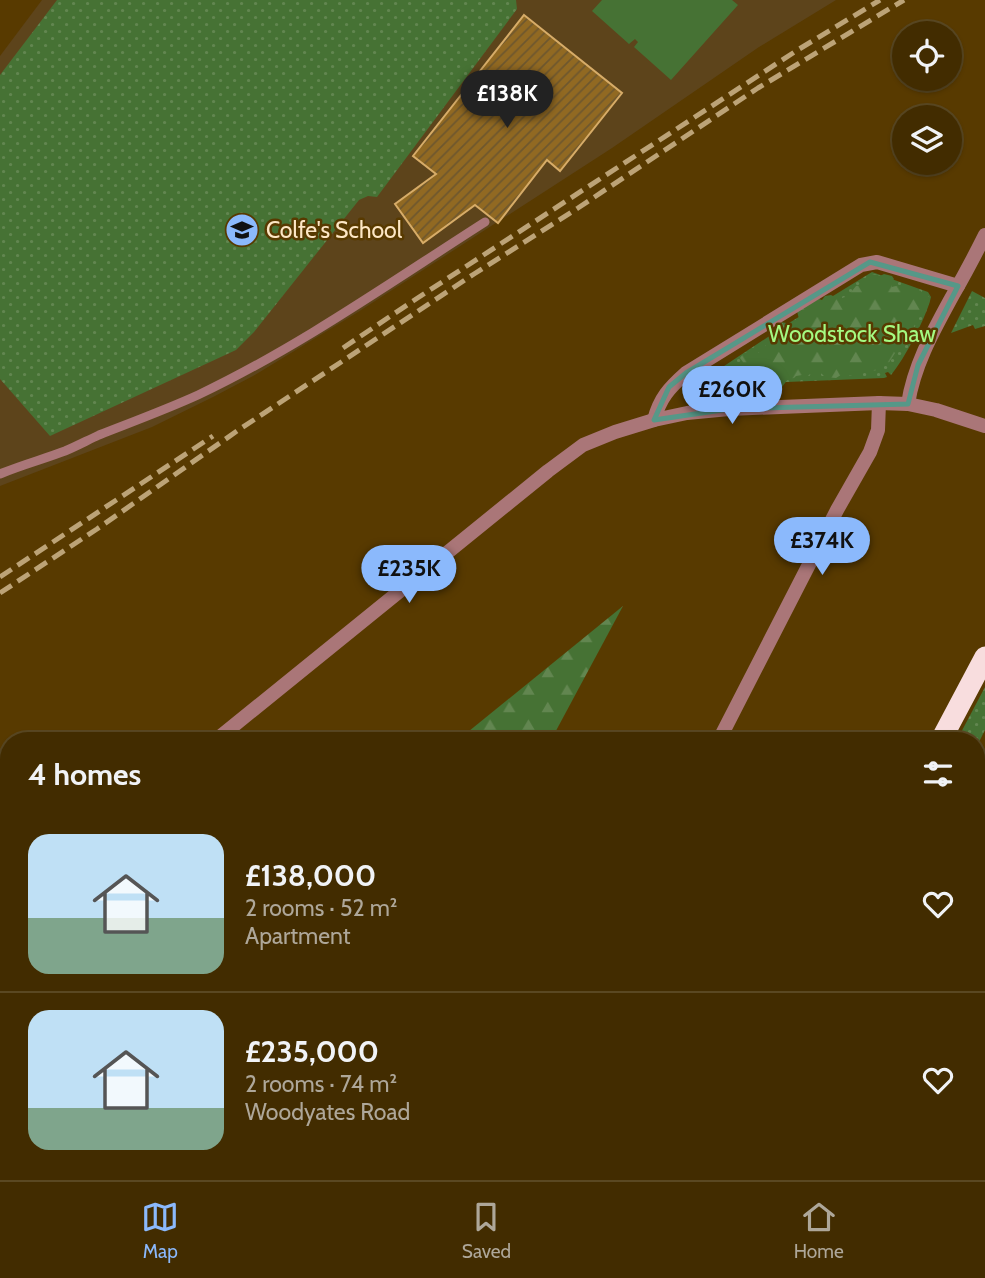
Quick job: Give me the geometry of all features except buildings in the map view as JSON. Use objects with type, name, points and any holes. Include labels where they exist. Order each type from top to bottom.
[{"type":"highway","points":[[945,732],[985,657]]},
{"type":"street","points":[[908,404],[918,365],[985,235]]},
{"type":"street","points":[[654,420],[657,407],[669,387],[686,373],[861,265],[877,262],[958,286]]},
{"type":"street","points":[[723,732],[837,510],[870,452],[878,430],[879,403]]},
{"type":"street","points":[[226,732],[583,444],[654,420],[687,413],[729,409],[908,404],[985,426]]},
{"type":"lane","points":[[0,474],[149,416],[240,374],[339,316],[485,222]]},
{"type":"highlighted area","points":[[870,262],[958,286],[918,365],[908,404],[729,409],[654,420],[669,387],[686,373]]},
{"type":"shaded area","name":"Colfe's School","points":[[42,0],[836,0],[759,47],[612,148],[358,312],[253,376],[152,427],[0,486],[0,56]]},
{"type":"green space","name":"Colfe's School","points":[[57,0],[516,0],[517,9],[377,197],[368,196],[359,200],[254,332],[236,350],[50,436],[0,379],[0,75]]},
{"type":"green space","points":[[602,0],[732,0],[738,5],[671,80],[634,47],[638,42],[635,39],[629,44],[592,11]]},
{"type":"green space","name":"Woodstock Shaw","points":[[872,272],[928,292],[931,297],[914,338],[891,375],[888,372],[884,378],[713,385],[709,383],[709,376]]},
{"type":"green space","name":"Woodstock Shaw","points":[[875,274],[892,276],[892,287],[904,284],[930,298],[909,335],[900,339],[888,364],[883,364],[875,371],[866,369],[856,376],[844,373],[836,378],[825,377],[820,372],[812,372],[807,377],[802,375],[788,379],[782,387],[777,378],[765,373],[754,375],[747,365],[742,365],[740,358],[744,353],[755,354],[762,350],[776,333],[780,323],[794,325],[799,319],[797,311],[819,299],[822,300],[825,296],[831,295],[839,299],[848,296],[856,286],[865,280],[871,280]]},
{"type":"green space","points":[[972,291],[985,298],[985,326],[975,329],[973,325],[951,333]]},
{"type":"green space","points":[[623,606],[555,732],[468,732]]},
{"type":"green space","points":[[985,687],[984,732],[961,732]]},
{"type":"railway","points":[[343,348],[796,51],[880,0]]},
{"type":"railway","points":[[0,593],[474,274],[758,88],[904,0]]},
{"type":"railway","points":[[0,577],[213,436]]},
{"type":"place","name":"Colfe's School","points":[[242,230]]}]
